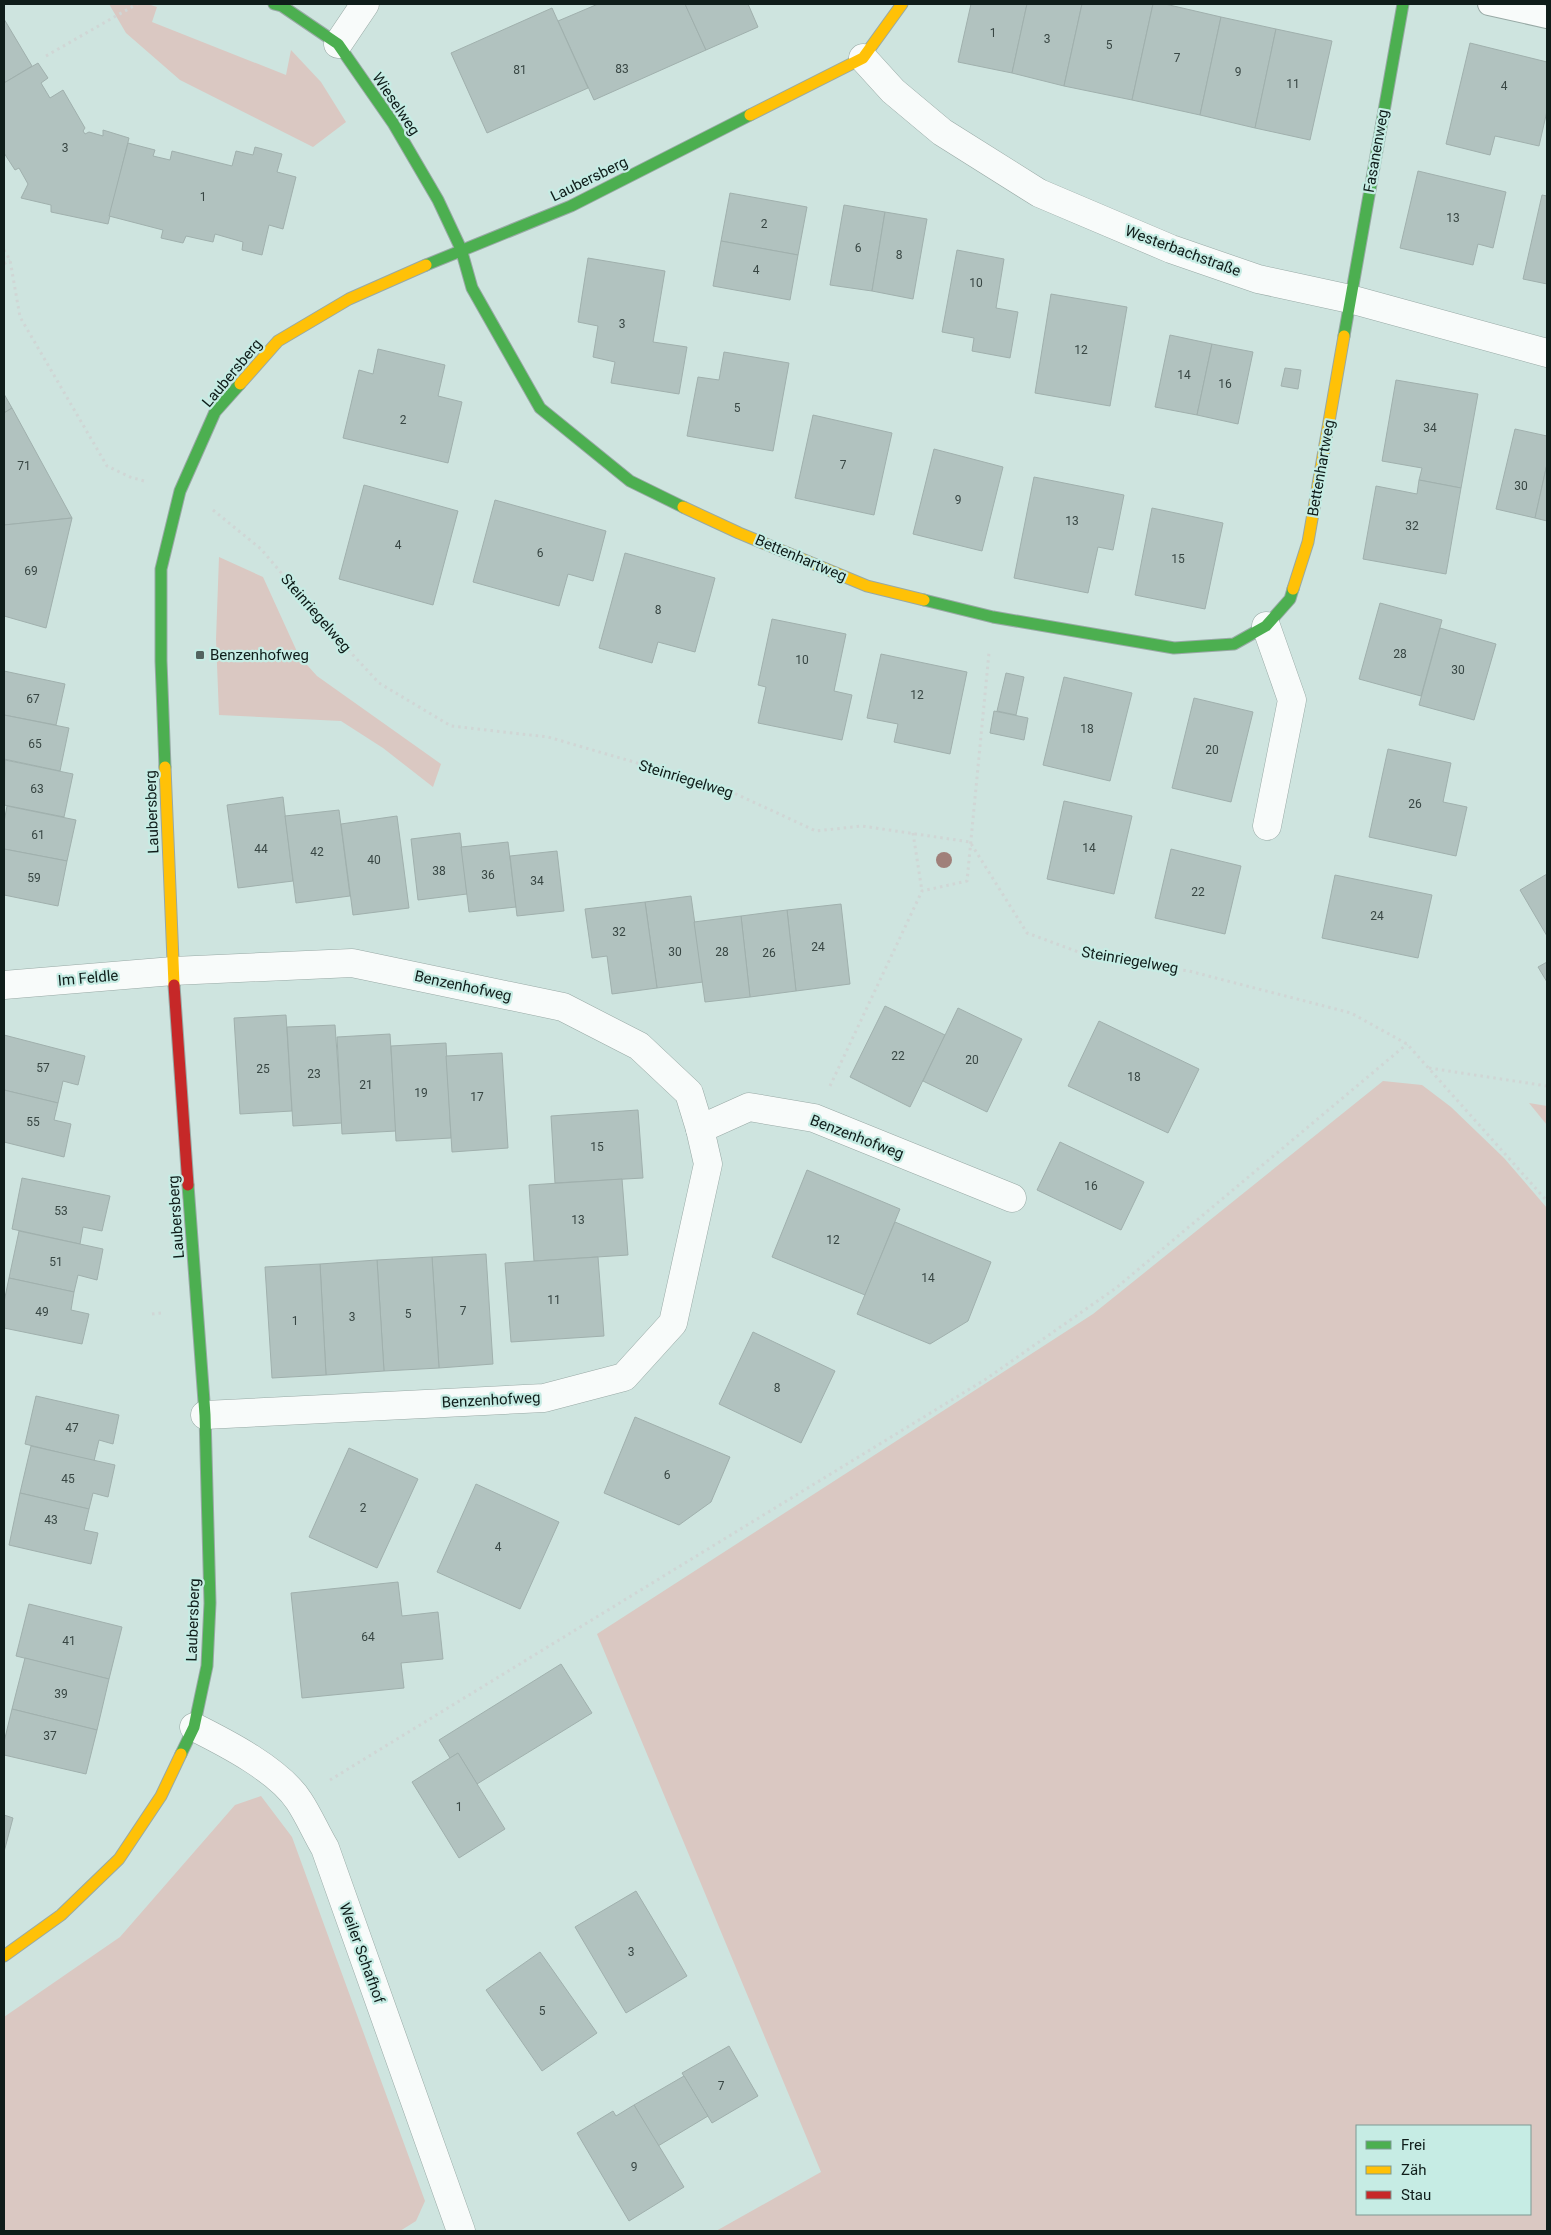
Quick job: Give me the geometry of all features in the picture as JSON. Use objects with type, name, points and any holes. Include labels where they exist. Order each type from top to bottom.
[{"type":"street","name":"Wieselweg","points":[[274,4],[282,6],[338,44],[393,123],[438,200],[461,249]]},
{"type":"street","points":[[338,44],[364,4]]},
{"type":"street","name":"Laubersberg","points":[[4,1956],[61,1916],[119,1859],[162,1796],[194,1727],[207,1666],[210,1603],[205,1415],[172,971],[161,661],[161,569],[180,490],[215,412],[278,342],[349,299],[461,249],[571,206],[863,58],[902,4]]},
{"type":"street","name":"Fasanenweg","points":[[1350,299],[1403,4]]},
{"type":"street","name":"Westerbachstraße","points":[[863,58],[893,91],[942,132],[1039,193],[1188,255],[1258,279],[1350,299],[1547,353]]},
{"type":"street","name":"Bettenhartweg","points":[[461,249],[472,288],[540,408],[630,481],[739,532],[867,586],[993,617],[1174,648],[1234,644],[1266,626],[1290,599],[1308,542],[1350,299]]},
{"type":"street","points":[[1266,626],[1292,700],[1267,826]]},
{"type":"street","name":"Benzenhofweg","points":[[172,971],[352,963],[563,1007],[639,1046],[689,1093],[708,1164],[672,1323],[624,1377],[544,1398],[205,1415]]},
{"type":"street","name":"Im Feldle","points":[[4,985],[172,971]]},
{"type":"street","name":"Benzenhofweg","points":[[700,1129],[749,1107],[814,1118],[1012,1198]]},
{"type":"street","name":"Weiler Schafhof","points":[[194,1727],[236,1747],[276,1777],[298,1799],[325,1848],[461,2231]]},
{"type":"lane","points":[[1488,4],[1547,17]]},
{"type":"path","points":[[46,56],[137,4]]},
{"type":"path","name":"Steinriegelweg","points":[[4,250],[10,260],[20,317],[107,466],[130,477],[180,490],[217,512],[261,549],[328,628],[379,682],[451,726],[548,737],[722,788],[816,831],[862,826],[913,832],[970,842],[1028,933],[1092,956],[1189,971],[1351,1013],[1407,1044],[1547,1201]]},
{"type":"path","points":[[4,264],[10,260]]},
{"type":"path","points":[[922,891],[967,881],[993,617]]},
{"type":"path","points":[[814,1118],[922,891],[913,832]]},
{"type":"path","points":[[298,1799],[986,1379],[1116,1288],[1407,1044]]},
{"type":"path","points":[[1428,1068],[1547,1086]]},
{"type":"shaded area","points":[[109,4],[148,4],[157,7],[152,22],[286,75],[291,50],[321,82],[346,122],[313,147],[180,80],[126,33]]},
{"type":"shaded area","points":[[219,557],[263,577],[299,656],[317,676],[441,764],[433,787],[383,748],[341,721],[219,715],[216,639]]},
{"type":"shaded area","points":[[1383,1081],[1422,1085],[1451,1107],[1504,1158],[1547,1208],[1547,2231],[716,2231],[821,2172],[597,1634],[1093,1314]]},
{"type":"shaded area","points":[[1529,1103],[1547,1106],[1547,1125]]},
{"type":"shaded area","points":[[261,1796],[292,1837],[425,2201],[416,2221],[400,2231],[4,2231],[4,2017],[120,1937],[235,1805]]},
{"type":"building","points":[[598,4],[685,4],[706,50],[594,100],[558,21]]},
{"type":"building","points":[[685,4],[748,4],[758,27],[706,50]]},
{"type":"building","points":[[971,4],[1027,4],[1012,73],[958,62]]},
{"type":"building","points":[[1027,4],[1082,4],[1064,86],[1012,73]]},
{"type":"building","points":[[1082,4],[1153,4],[1132,100],[1064,86]]},
{"type":"building","points":[[1153,4],[1165,4],[1221,17],[1200,115],[1132,100]]},
{"type":"building","points":[[552,8],[588,88],[487,133],[451,53]]},
{"type":"building","points":[[1221,17],[1276,29],[1255,128],[1200,115]]},
{"type":"building","points":[[4,19],[32,66],[4,83]]},
{"type":"building","points":[[1276,29],[1332,41],[1310,140],[1255,128]]},
{"type":"building","points":[[1470,43],[1547,62],[1547,111],[1539,146],[1495,136],[1490,155],[1446,144]]},
{"type":"building","points":[[38,63],[48,78],[41,83],[50,98],[63,90],[85,128],[83,131],[85,134],[89,132],[103,136],[103,130],[129,138],[108,224],[51,212],[51,205],[21,198],[28,184],[19,168],[15,170],[4,153],[4,83]]},
{"type":"building","points":[[128,143],[155,150],[153,156],[170,160],[172,151],[232,166],[236,151],[253,155],[255,147],[282,154],[277,172],[296,177],[283,229],[269,225],[262,255],[242,250],[243,242],[215,234],[213,242],[186,236],[183,243],[161,238],[163,230],[109,216]]},
{"type":"building","points":[[1418,171],[1506,192],[1493,248],[1478,244],[1473,265],[1400,248]]},
{"type":"building","points":[[730,193],[807,207],[798,255],[721,241]]},
{"type":"building","points":[[1542,195],[1547,196],[1547,284],[1523,279]]},
{"type":"building","points":[[844,205],[885,212],[872,291],[830,285]]},
{"type":"building","points":[[885,212],[927,219],[913,299],[872,291]]},
{"type":"building","points":[[721,241],[798,255],[790,300],[713,286]]},
{"type":"building","points":[[957,250],[1004,259],[996,308],[1018,312],[1010,358],[972,351],[974,338],[942,332]]},
{"type":"building","points":[[588,258],[665,271],[653,342],[687,347],[679,394],[611,383],[615,362],[593,357],[598,326],[578,322]]},
{"type":"building","points":[[1051,294],[1127,307],[1110,406],[1035,393]]},
{"type":"building","points":[[1170,335],[1212,344],[1197,415],[1155,407]]},
{"type":"building","points":[[1212,344],[1253,352],[1238,424],[1197,415]]},
{"type":"building","points":[[378,349],[445,365],[438,396],[462,402],[448,463],[343,438],[359,370],[373,374]]},
{"type":"building","points":[[724,352],[789,363],[773,451],[687,436],[698,377],[719,380]]},
{"type":"building","points":[[1285,368],[1301,370],[1298,389],[1281,386]]},
{"type":"building","points":[[1396,380],[1478,394],[1461,488],[1419,480],[1422,468],[1382,461]]},
{"type":"building","points":[[4,394],[12,408],[4,413]]},
{"type":"building","points":[[12,408],[72,518],[4,525],[4,413]]},
{"type":"building","points":[[813,415],[892,433],[874,515],[795,498]]},
{"type":"building","points":[[1515,429],[1547,436],[1547,464],[1535,518],[1496,509]]},
{"type":"building","points":[[934,449],[1003,467],[982,551],[913,534]]},
{"type":"building","points":[[1547,464],[1547,521],[1535,518]]},
{"type":"building","points":[[1034,477],[1124,495],[1113,550],[1098,547],[1088,593],[1014,578]]},
{"type":"building","points":[[1419,480],[1461,488],[1446,574],[1363,559],[1376,486],[1417,494]]},
{"type":"building","points":[[364,485],[458,511],[433,605],[339,579]]},
{"type":"building","points":[[495,500],[606,531],[593,581],[568,574],[559,606],[473,582]]},
{"type":"building","points":[[1152,508],[1223,523],[1205,609],[1135,595]]},
{"type":"building","points":[[72,518],[46,628],[4,616],[4,525]]},
{"type":"building","points":[[625,553],[715,578],[695,652],[658,642],[652,663],[599,648]]},
{"type":"building","points":[[1380,603],[1442,620],[1421,696],[1359,679]]},
{"type":"building","points":[[772,619],[846,634],[834,691],[852,695],[842,740],[758,723],[766,687],[758,685]]},
{"type":"building","points":[[1440,628],[1496,644],[1474,720],[1419,705]]},
{"type":"building","points":[[881,654],[967,672],[950,754],[894,742],[898,724],[867,718]]},
{"type":"building","points":[[4,671],[65,684],[56,725],[4,715]]},
{"type":"building","points":[[1006,673],[1024,677],[1016,715],[997,711]]},
{"type":"building","points":[[1064,677],[1132,693],[1110,781],[1043,765]]},
{"type":"building","points":[[1194,698],[1253,712],[1231,802],[1172,788]]},
{"type":"building","points":[[994,711],[1028,718],[1024,740],[990,733]]},
{"type":"building","points":[[4,715],[69,728],[60,771],[4,759]]},
{"type":"building","points":[[1388,749],[1451,763],[1443,802],[1467,807],[1456,856],[1369,837]]},
{"type":"building","points":[[5,760],[73,774],[64,817],[4,805]]},
{"type":"building","points":[[283,797],[293,881],[238,888],[227,805]]},
{"type":"building","points":[[1064,801],[1132,816],[1114,894],[1047,879]]},
{"type":"building","points":[[7,806],[76,820],[67,861],[4,849],[4,822]]},
{"type":"building","points":[[339,810],[350,896],[296,903],[285,816]]},
{"type":"building","points":[[397,816],[409,908],[353,915],[341,824]]},
{"type":"building","points":[[460,833],[467,894],[418,900],[411,839]]},
{"type":"building","points":[[508,842],[516,907],[469,912],[461,847]]},
{"type":"building","points":[[4,849],[67,861],[58,906],[4,895]]},
{"type":"building","points":[[1171,849],[1241,866],[1225,934],[1155,918]]},
{"type":"building","points":[[557,851],[564,911],[517,916],[510,856]]},
{"type":"building","points":[[1547,874],[1547,936],[1520,890]]},
{"type":"building","points":[[1335,875],[1432,895],[1418,958],[1322,938]]},
{"type":"building","points":[[691,896],[703,982],[657,988],[645,902]]},
{"type":"building","points":[[645,902],[657,988],[612,994],[607,956],[592,958],[585,909]]},
{"type":"building","points":[[841,904],[850,984],[796,991],[787,910]]},
{"type":"building","points":[[787,910],[796,991],[750,997],[741,916]]},
{"type":"building","points":[[741,916],[750,997],[705,1002],[694,922]]},
{"type":"building","points":[[1547,962],[1547,982],[1538,967]]},
{"type":"building","points":[[885,1006],[945,1035],[910,1107],[850,1077]]},
{"type":"building","points":[[958,1008],[1022,1039],[987,1112],[923,1081]]},
{"type":"building","points":[[286,1015],[292,1111],[240,1114],[234,1018]]},
{"type":"building","points":[[1099,1021],[1199,1069],[1168,1133],[1068,1086]]},
{"type":"building","points":[[335,1025],[342,1123],[293,1126],[287,1027]]},
{"type":"building","points":[[390,1034],[396,1131],[342,1134],[337,1037]]},
{"type":"building","points":[[4,1035],[85,1056],[78,1085],[63,1081],[58,1103],[4,1090]]},
{"type":"building","points":[[446,1043],[451,1138],[396,1141],[391,1046]]},
{"type":"building","points":[[502,1053],[508,1148],[452,1152],[446,1056]]},
{"type":"building","points":[[4,1090],[58,1103],[54,1120],[71,1124],[64,1157],[4,1142]]},
{"type":"building","points":[[638,1110],[643,1178],[555,1183],[551,1116]]},
{"type":"building","points":[[1060,1142],[1144,1182],[1121,1230],[1037,1190]]},
{"type":"building","points":[[807,1170],[900,1209],[865,1295],[772,1257]]},
{"type":"building","points":[[22,1178],[110,1196],[102,1231],[83,1227],[80,1244],[12,1229]]},
{"type":"building","points":[[622,1179],[628,1255],[534,1261],[529,1185]]},
{"type":"building","points":[[895,1222],[991,1262],[968,1321],[930,1344],[857,1314]]},
{"type":"building","points":[[19,1231],[103,1249],[97,1280],[78,1275],[74,1292],[9,1278]]},
{"type":"building","points":[[486,1254],[493,1364],[439,1368],[432,1257]]},
{"type":"building","points":[[432,1257],[439,1368],[384,1371],[377,1260]]},
{"type":"building","points":[[598,1257],[604,1336],[511,1342],[505,1263]]},
{"type":"building","points":[[377,1260],[384,1371],[326,1375],[320,1264]]},
{"type":"building","points":[[320,1264],[326,1375],[272,1378],[265,1267]]},
{"type":"building","points":[[9,1278],[74,1292],[71,1310],[89,1314],[82,1344],[4,1328],[4,1302]]},
{"type":"building","points":[[753,1332],[835,1371],[801,1443],[719,1404]]},
{"type":"building","points":[[36,1396],[119,1415],[113,1444],[99,1440],[94,1461],[25,1444]]},
{"type":"building","points":[[635,1417],[730,1457],[711,1502],[679,1525],[604,1493]]},
{"type":"building","points":[[31,1446],[115,1465],[108,1497],[93,1493],[89,1509],[20,1493]]},
{"type":"building","points":[[349,1448],[418,1479],[377,1568],[309,1537]]},
{"type":"building","points":[[476,1484],[559,1522],[520,1609],[437,1572]]},
{"type":"building","points":[[20,1493],[89,1509],[84,1530],[98,1533],[91,1564],[9,1545]]},
{"type":"building","points":[[398,1582],[402,1616],[438,1612],[443,1659],[401,1663],[404,1688],[302,1698],[291,1593]]},
{"type":"building","points":[[29,1604],[122,1627],[109,1679],[16,1656]]},
{"type":"building","points":[[25,1658],[109,1679],[97,1730],[12,1709]]},
{"type":"building","points":[[561,1664],[592,1713],[477,1784],[458,1753],[450,1758],[439,1740]]},
{"type":"building","points":[[12,1709],[97,1730],[86,1774],[4,1755],[4,1742]]},
{"type":"building","points":[[458,1753],[505,1829],[459,1858],[412,1782]]},
{"type":"building","points":[[4,1815],[13,1818],[4,1852]]},
{"type":"building","points":[[636,1891],[687,1976],[626,2013],[575,1927]]},
{"type":"building","points":[[540,1952],[597,2033],[542,2071],[486,1990]]},
{"type":"building","points":[[729,2046],[758,2096],[712,2123],[682,2073]]},
{"type":"building","points":[[684,2076],[708,2116],[658,2146],[634,2105]]},
{"type":"building","points":[[634,2105],[684,2187],[629,2221],[577,2133],[613,2111],[616,2116]]},
{"type":"traffic: fast","points":[[274,4],[282,6],[338,44],[393,123],[438,200],[461,249],[472,288],[540,408],[630,481],[683,507]]},
{"type":"traffic: fast","points":[[1344,336],[1403,4]]},
{"type":"traffic: fast","points":[[426,265],[571,206],[750,115]]},
{"type":"traffic: fast","points":[[165,767],[161,661],[161,569],[180,491],[215,412],[240,384]]},
{"type":"traffic: fast","points":[[924,600],[993,617],[1174,648],[1234,644],[1266,626],[1290,599],[1293,589]]},
{"type":"traffic: fast","points":[[181,1754],[194,1727],[207,1666],[210,1603],[205,1415],[188,1185]]},
{"type":"traffic: slow","points":[[750,115],[863,58],[902,4]]},
{"type":"traffic: slow","points":[[240,384],[278,341],[349,299],[426,265]]},
{"type":"traffic: slow","points":[[1293,589],[1308,542],[1344,336]]},
{"type":"traffic: slow","points":[[683,507],[739,533],[867,586],[924,600]]},
{"type":"traffic: slow","points":[[165,767],[174,985]]},
{"type":"traffic: slow","points":[[4,1956],[61,1915],[119,1859],[161,1796],[181,1754]]},
{"type":"traffic: jam","points":[[174,985],[188,1185]]},
{"type":"place","name":"Benzenhofweg","points":[[200,655]]}]
